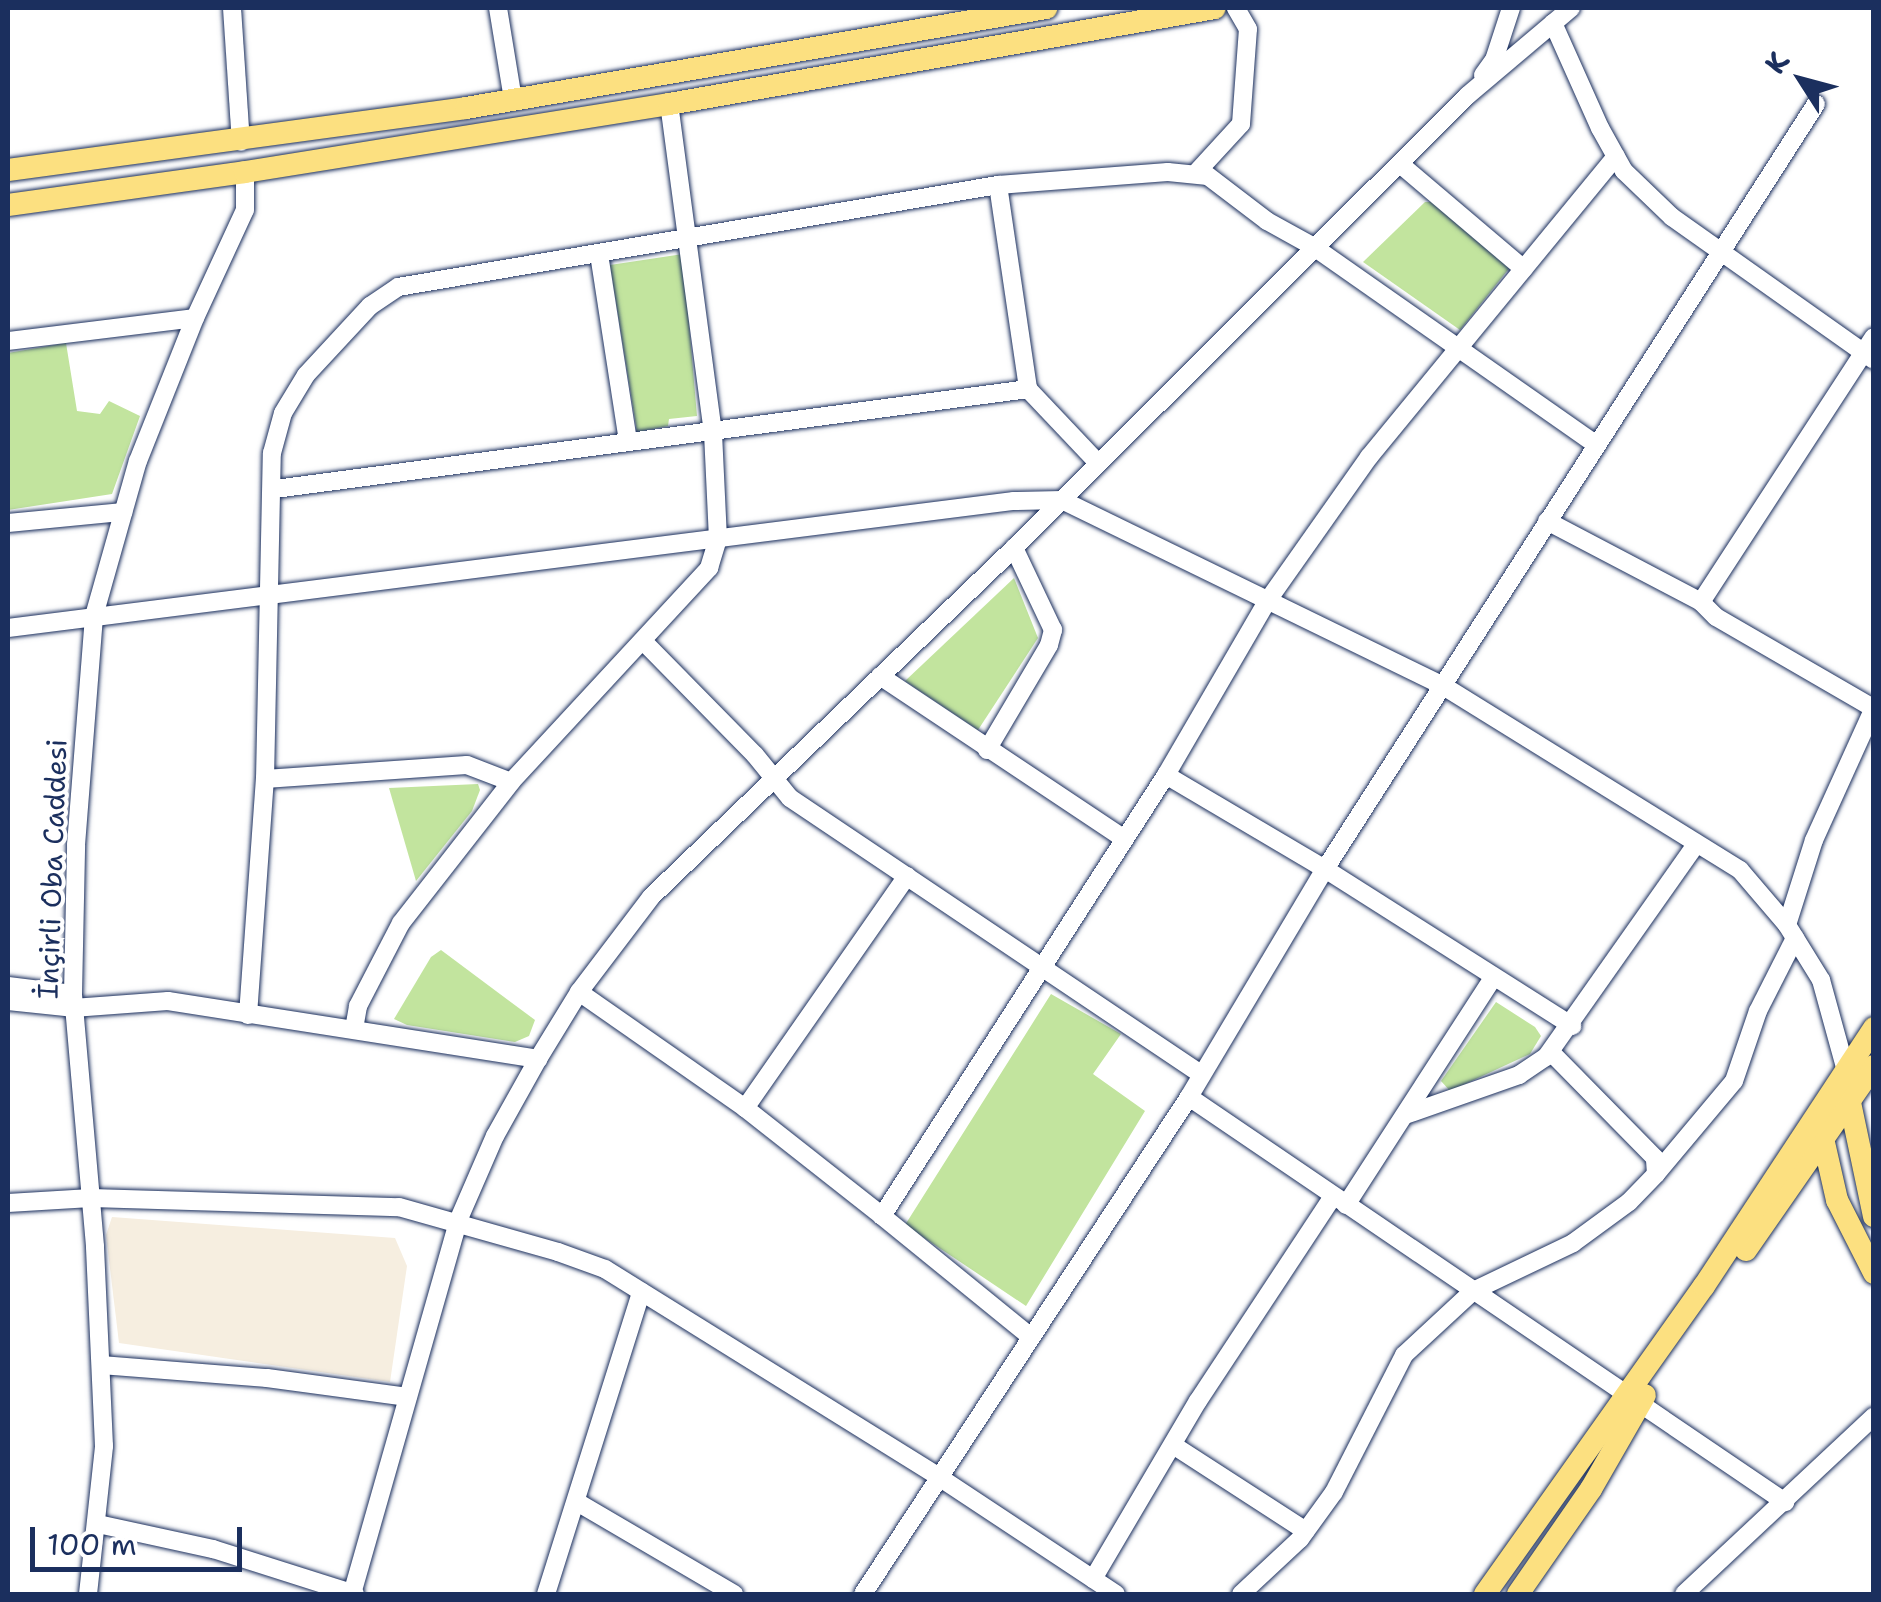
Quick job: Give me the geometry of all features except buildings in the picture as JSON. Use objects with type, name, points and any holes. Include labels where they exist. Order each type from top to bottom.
[{"type":"main road","points":[[8,170],[240,142],[513,100],[1046,8]]},
{"type":"main road","points":[[8,205],[245,172],[669,104],[1215,8]]},
{"type":"main road","points":[[1518,1594],[1591,1490],[1633,1400],[1874,1028]]},
{"type":"main road","points":[[1485,1594],[1633,1400],[1874,1066]]},
{"type":"main road","points":[[1846,1071],[1874,1216]]},
{"type":"main road","points":[[1823,1106],[1821,1141],[1837,1200],[1874,1273]]},
{"type":"street","points":[[232,8],[240,142]]},
{"type":"street","points":[[498,8],[513,100]]},
{"type":"street","points":[[1196,174],[1240,124],[1248,29],[1236,8]]},
{"type":"street","points":[[1468,95],[1494,60],[1511,8]]},
{"type":"street","points":[[98,1524],[213,1549],[354,1594],[458,1221],[495,1136],[538,1059],[580,992],[651,898],[1014,548],[1468,95],[1570,8]]},
{"type":"street","points":[[1553,22],[1624,170],[1672,217],[1870,350],[1701,602]]},
{"type":"street","points":[[354,1030],[358,1006],[401,924],[511,782],[709,568],[718,538],[713,433],[690,238],[669,104]]},
{"type":"street","points":[[863,1594],[1189,1097],[1325,869],[1445,688],[1547,521],[1724,254],[1816,104]]},
{"type":"street","points":[[882,1216],[1166,775],[1266,603],[1369,456],[1616,156]]},
{"type":"street","points":[[1400,164],[1524,268]]},
{"type":"street","name":"İnçirli Oba Caddesi","points":[[88,1594],[104,1446],[91,1198],[73,1001],[76,845],[94,616],[138,462],[195,318],[244,210],[245,172]]},
{"type":"street","points":[[248,1015],[265,779],[275,490],[272,453],[284,413],[306,375],[370,306],[398,287],[998,184],[1196,174],[1208,176],[1268,221],[1314,247],[1597,444]]},
{"type":"street","points":[[998,184],[1028,390],[1098,463]]},
{"type":"street","points":[[599,254],[628,442]]},
{"type":"street","points":[[8,341],[195,318]]},
{"type":"street","points":[[275,490],[1028,390]]},
{"type":"street","points":[[8,628],[1014,501],[1062,500],[1445,688],[1740,870],[1791,932],[1821,980],[1846,1071]]},
{"type":"street","points":[[8,523],[124,512]]},
{"type":"street","points":[[1241,1594],[1306,1531],[1334,1492],[1404,1355],[1473,1291],[1573,1244],[1629,1202],[1734,1081],[1791,932],[1814,840],[1873,708],[1716,616],[1701,602],[1547,521]]},
{"type":"street","points":[[987,750],[1049,646],[1052,630],[1014,548]]},
{"type":"street","points":[[644,642],[755,755],[790,798],[1200,1073]]},
{"type":"street","points":[[880,676],[1124,839]]},
{"type":"street","points":[[265,779],[467,765],[511,782]]},
{"type":"street","points":[[1166,775],[1325,869],[1572,1026]]},
{"type":"street","points":[[1404,1114],[1519,1076],[1551,1052],[1696,844]]},
{"type":"street","points":[[745,1108],[908,876]]},
{"type":"street","points":[[1093,1579],[1172,1445],[1340,1200],[1404,1114],[1493,978]]},
{"type":"street","points":[[8,986],[73,1001]]},
{"type":"street","points":[[580,992],[745,1108],[1031,1337]]},
{"type":"street","points":[[8,1001],[168,1001],[538,1059]]},
{"type":"street","points":[[1551,1052],[1655,1158],[1656,1174]]},
{"type":"street","points":[[1189,1097],[1785,1502]]},
{"type":"street","points":[[8,1204],[91,1198],[399,1207],[458,1221],[605,1270],[939,1477],[1116,1594]]},
{"type":"street","points":[[546,1594],[641,1292]]},
{"type":"street","points":[[101,1365],[267,1378],[408,1397]]},
{"type":"street","points":[[1684,1594],[1874,1416]]},
{"type":"street","points":[[1172,1445],[1306,1531]]},
{"type":"street","points":[[577,1502],[734,1594]]},
{"type":"shaded area","points":[[112,1217],[395,1238],[407,1266],[390,1382],[119,1343],[106,1235]]},
{"type":"green space","points":[[1425,202],[1432,202],[1511,266],[1460,330],[1363,262]]},
{"type":"green space","points":[[683,254],[697,416],[669,419],[668,426],[637,432],[610,265]]},
{"type":"green space","points":[[66,343],[77,411],[100,414],[109,401],[140,416],[112,494],[8,510],[8,353]]},
{"type":"green space","points":[[1014,578],[1038,638],[978,730],[905,681]]},
{"type":"green space","points":[[478,784],[480,790],[472,811],[416,881],[389,788]]},
{"type":"green space","points":[[441,950],[535,1020],[529,1036],[515,1042],[407,1025],[394,1019],[431,957]]},
{"type":"green space","points":[[1051,994],[1121,1034],[1093,1074],[1145,1111],[1026,1306],[905,1225]]},
{"type":"green space","points":[[1496,1002],[1535,1027],[1541,1036],[1530,1054],[1450,1091],[1441,1081]]}]
